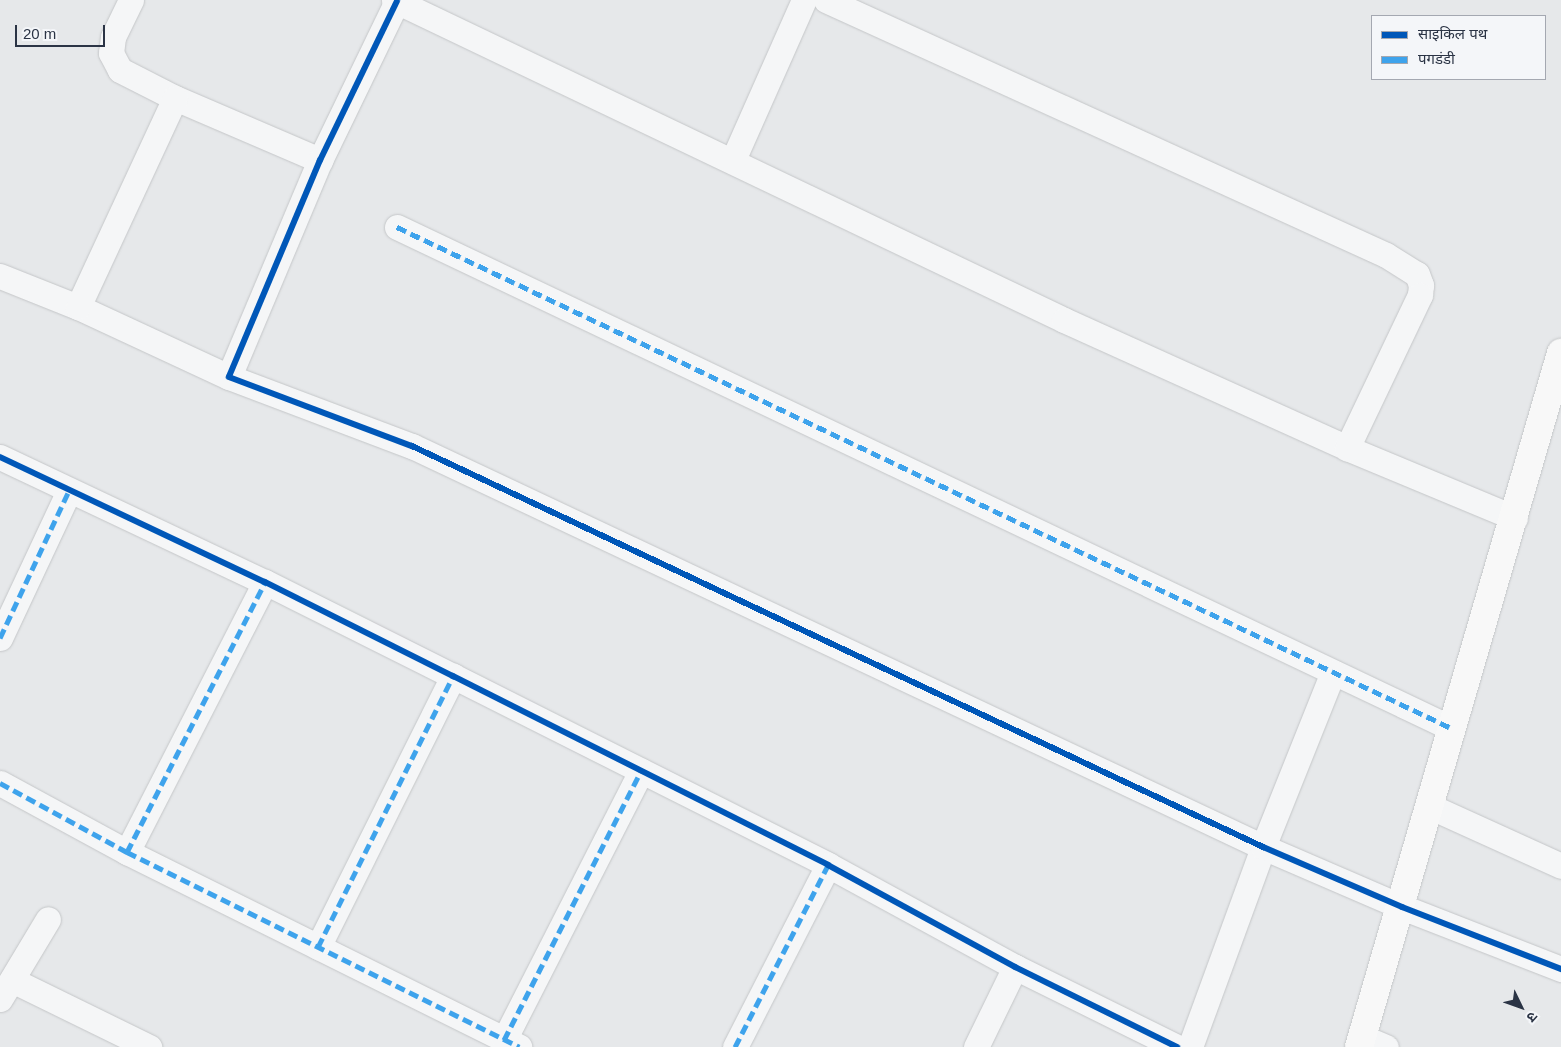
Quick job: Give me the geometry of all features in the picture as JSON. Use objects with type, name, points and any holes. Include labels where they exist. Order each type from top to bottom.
[{"type":"street","points":[[131,0],[113,37],[111,53],[115,64],[175,98],[320,160]]},
{"type":"street","points":[[733,160],[804,0]]},
{"type":"street","points":[[826,0],[1386,255],[1417,274],[1421,286],[1420,295],[1347,448]]},
{"type":"street","points":[[229,377],[320,160],[396,1],[733,160],[1064,320],[1347,448],[1515,518]]},
{"type":"street","points":[[78,307],[175,98]]},
{"type":"street","points":[[398,227],[1451,728]]},
{"type":"street","points":[[0,276],[78,307],[229,377],[412,446],[1264,847],[1402,907],[1561,969]]},
{"type":"street","points":[[1369,1044],[1429,806],[1515,518],[1561,352]]},
{"type":"street","points":[[0,457],[265,582],[453,676],[828,865],[1015,967],[1177,1047]]},
{"type":"street","points":[[0,638],[69,491]]},
{"type":"street","points":[[127,852],[265,582]]},
{"type":"street","points":[[1190,1047],[1264,847],[1333,672]]},
{"type":"street","points":[[318,947],[453,676]]},
{"type":"street","points":[[0,783],[127,852],[511,1043],[641,771]]},
{"type":"street","points":[[1429,806],[1561,866]]},
{"type":"street","points":[[735,1047],[828,865]]},
{"type":"street","points":[[48,919],[6,989],[147,1046]]},
{"type":"street","points":[[976,1047],[1015,967]]},
{"type":"marked path","points":[[397,227],[1451,728]]},
{"type":"marked path","points":[[0,638],[69,491]]},
{"type":"marked path","points":[[127,852],[265,582]]},
{"type":"marked path","points":[[318,947],[453,676]]},
{"type":"marked path","points":[[504,1040],[641,771]]},
{"type":"marked path","points":[[0,783],[127,852],[519,1047]]},
{"type":"marked path","points":[[735,1047],[828,865]]},
{"type":"cycle path","points":[[397,1],[320,160],[229,377],[412,446],[1263,847],[1402,907],[1561,969]]},
{"type":"cycle path","points":[[0,457],[265,582],[453,676],[828,865],[1015,967],[1177,1047]]}]
